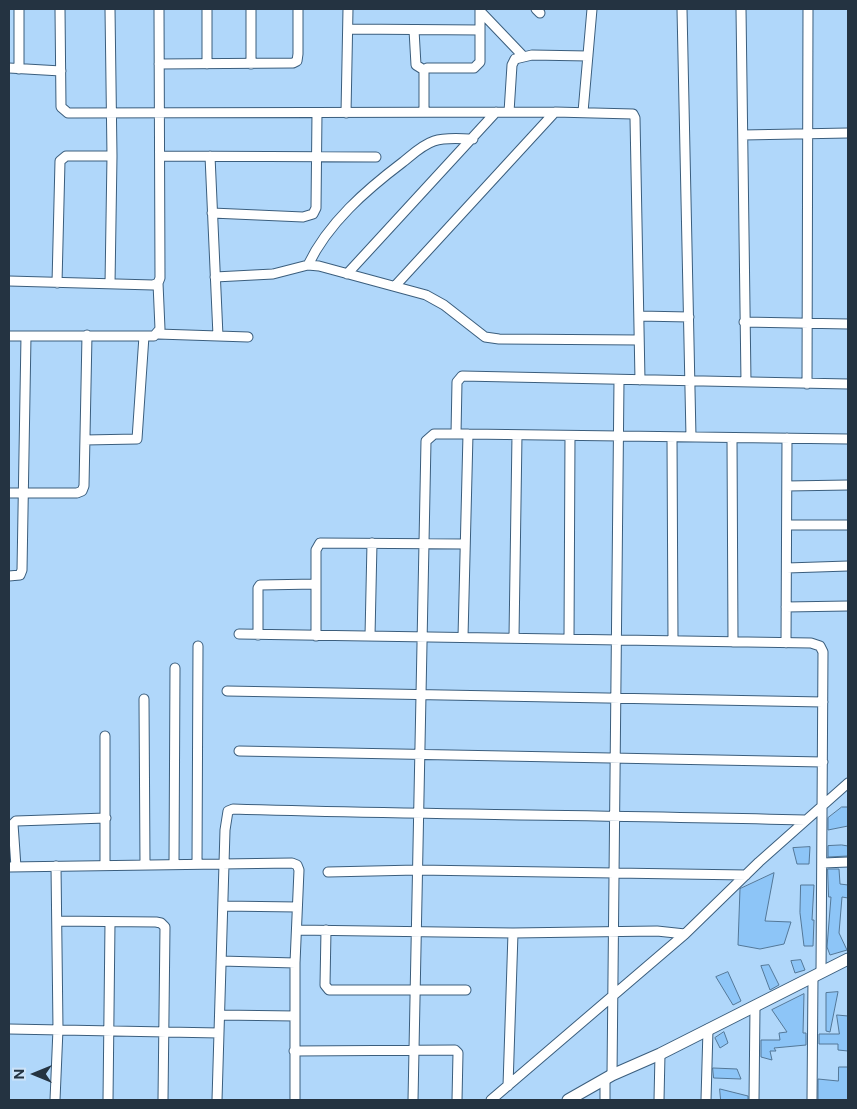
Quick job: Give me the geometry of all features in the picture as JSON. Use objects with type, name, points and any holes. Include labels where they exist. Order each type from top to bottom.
[{"type":"street","points":[[19,9],[19,69]]},
{"type":"street","points":[[60,9],[61,107],[64,112],[628,112],[635,118],[640,380]]},
{"type":"street","points":[[110,9],[112,156],[110,284]]},
{"type":"street","points":[[158,334],[160,329],[158,283],[160,278],[159,9]]},
{"type":"street","points":[[207,9],[207,64]]},
{"type":"street","points":[[251,9],[251,64]]},
{"type":"street","points":[[159,64],[286,64],[296,61],[298,9]]},
{"type":"street","points":[[346,113],[348,9]]},
{"type":"street","points":[[583,112],[592,9]]},
{"type":"street","points":[[682,9],[691,437]]},
{"type":"street","points":[[741,9],[746,382]]},
{"type":"street","points":[[807,384],[808,9]]},
{"type":"street","points":[[480,10],[523,56]]},
{"type":"street","points":[[424,70],[427,68],[474,68],[478,66],[480,62],[480,10]]},
{"type":"street","points":[[348,29],[480,30]]},
{"type":"street","points":[[414,30],[416,65],[424,70]]},
{"type":"street","points":[[509,112],[512,65],[515,59],[523,56],[588,56]]},
{"type":"street","points":[[9,68],[61,71]]},
{"type":"street","points":[[424,70],[424,112]]},
{"type":"street","points":[[347,274],[496,112]]},
{"type":"street","points":[[395,286],[555,112]]},
{"type":"street","points":[[212,214],[310,217],[316,208],[317,113]]},
{"type":"street","points":[[742,134],[848,133]]},
{"type":"street","points":[[308,265],[322,240],[343,215],[382,178],[425,144],[443,138],[472,140]]},
{"type":"street","points":[[57,283],[60,161],[66,156],[112,156]]},
{"type":"street","points":[[160,156],[376,157]]},
{"type":"street","points":[[210,156],[218,336]]},
{"type":"street","points":[[215,277],[273,274],[308,265],[426,295],[444,305],[485,337],[499,339],[639,340]]},
{"type":"street","points":[[9,282],[158,283]]},
{"type":"street","points":[[639,316],[689,316]]},
{"type":"street","points":[[744,322],[848,324]]},
{"type":"street","points":[[9,336],[144,336],[158,334],[248,337]]},
{"type":"street","points":[[9,493],[77,493],[82,491],[84,486],[87,335]]},
{"type":"street","points":[[9,576],[20,575],[22,570],[26,336]]},
{"type":"street","points":[[85,440],[137,439],[144,336]]},
{"type":"street","points":[[456,434],[456,382],[462,376],[848,384]]},
{"type":"street","points":[[606,1100],[609,1077],[615,931],[619,380]]},
{"type":"street","points":[[414,1100],[426,441],[434,434],[848,439]]},
{"type":"street","points":[[463,637],[468,434]]},
{"type":"street","points":[[514,637],[517,435]]},
{"type":"street","points":[[569,638],[570,436]]},
{"type":"street","points":[[672,437],[673,640]]},
{"type":"street","points":[[732,438],[733,642]]},
{"type":"street","points":[[786,643],[787,438]]},
{"type":"street","points":[[787,486],[848,485]]},
{"type":"street","points":[[787,525],[848,525]]},
{"type":"street","points":[[316,636],[316,550],[320,543],[465,544]]},
{"type":"street","points":[[370,636],[372,543]]},
{"type":"street","points":[[786,568],[848,566]]},
{"type":"street","points":[[258,635],[258,588],[260,586],[316,584]]},
{"type":"street","points":[[786,607],[848,606]]},
{"type":"street","points":[[239,634],[815,643],[822,648],[823,863],[812,1100]]},
{"type":"street","points":[[197,863],[198,646]]},
{"type":"street","points":[[174,864],[175,668]]},
{"type":"street","points":[[227,691],[823,702]]},
{"type":"street","points":[[144,700],[145,864]]},
{"type":"street","points":[[105,736],[106,865]]},
{"type":"street","points":[[239,751],[822,762]]},
{"type":"street","points":[[490,1100],[685,934],[822,804],[848,782]]},
{"type":"street","points":[[217,1100],[226,814],[233,808],[418,815],[615,815],[805,820]]},
{"type":"street","points":[[106,818],[16,821],[13,824],[12,867],[197,863],[292,863],[297,865],[299,870],[295,963],[295,1100]]},
{"type":"street","points":[[823,863],[848,862]]},
{"type":"street","points":[[56,866],[58,1029],[56,1100]]},
{"type":"street","points":[[328,872],[417,870],[746,875]]},
{"type":"street","points":[[222,906],[297,907]]},
{"type":"street","points":[[57,921],[156,922],[161,923],[165,927],[163,1100]]},
{"type":"street","points":[[108,1100],[110,923]]},
{"type":"street","points":[[296,930],[417,930],[513,933],[657,931],[685,934]]},
{"type":"street","points":[[326,930],[326,988],[329,990],[466,990]]},
{"type":"street","points":[[508,1086],[513,933]]},
{"type":"street","points":[[568,1100],[609,1077],[755,1007],[848,958]]},
{"type":"street","points":[[221,961],[295,963]]},
{"type":"street","points":[[754,1100],[755,1007]]},
{"type":"street","points":[[220,1015],[295,1016]]},
{"type":"street","points":[[9,1028],[219,1033]]},
{"type":"street","points":[[706,1100],[708,1029]]},
{"type":"street","points":[[294,1051],[414,1049],[457,1051],[457,1100]]},
{"type":"street","points":[[659,1100],[660,1054]]},
{"type":"building","points":[[842,807],[848,807],[848,826],[828,830],[828,818]]},
{"type":"building","points":[[828,846],[848,846],[848,856],[828,857]]},
{"type":"building","points":[[810,847],[809,864],[797,864],[793,848]]},
{"type":"building","points":[[828,869],[839,869],[840,884],[848,885],[848,898],[842,897],[839,933],[847,950],[830,955],[827,947],[831,897],[829,897]]},
{"type":"building","points":[[774,873],[765,921],[791,922],[784,944],[760,949],[738,945],[740,889]]},
{"type":"building","points":[[801,885],[814,885],[813,946],[804,946],[800,913]]},
{"type":"building","points":[[801,960],[805,970],[795,973],[791,961]]},
{"type":"building","points":[[769,965],[779,985],[770,990],[761,966]]},
{"type":"building","points":[[728,972],[741,1001],[733,1005],[716,977]]},
{"type":"building","points":[[838,992],[830,1032],[826,1031],[826,993]]},
{"type":"building","points":[[804,994],[803,1033],[806,1033],[806,1045],[774,1048],[776,1051],[770,1051],[772,1060],[761,1057],[761,1040],[780,1040],[779,1033],[787,1032],[772,1010]]},
{"type":"building","points":[[837,1015],[848,1016],[848,1051],[838,1050],[838,1044],[819,1044],[819,1034],[839,1034]]},
{"type":"building","points":[[724,1032],[728,1043],[720,1048],[715,1038]]},
{"type":"building","points":[[839,1067],[848,1067],[848,1100],[818,1100],[818,1079],[838,1081]]},
{"type":"building","points":[[713,1068],[737,1069],[741,1079],[714,1078]]},
{"type":"building","points":[[720,1089],[748,1096],[748,1100],[721,1100]]}]
